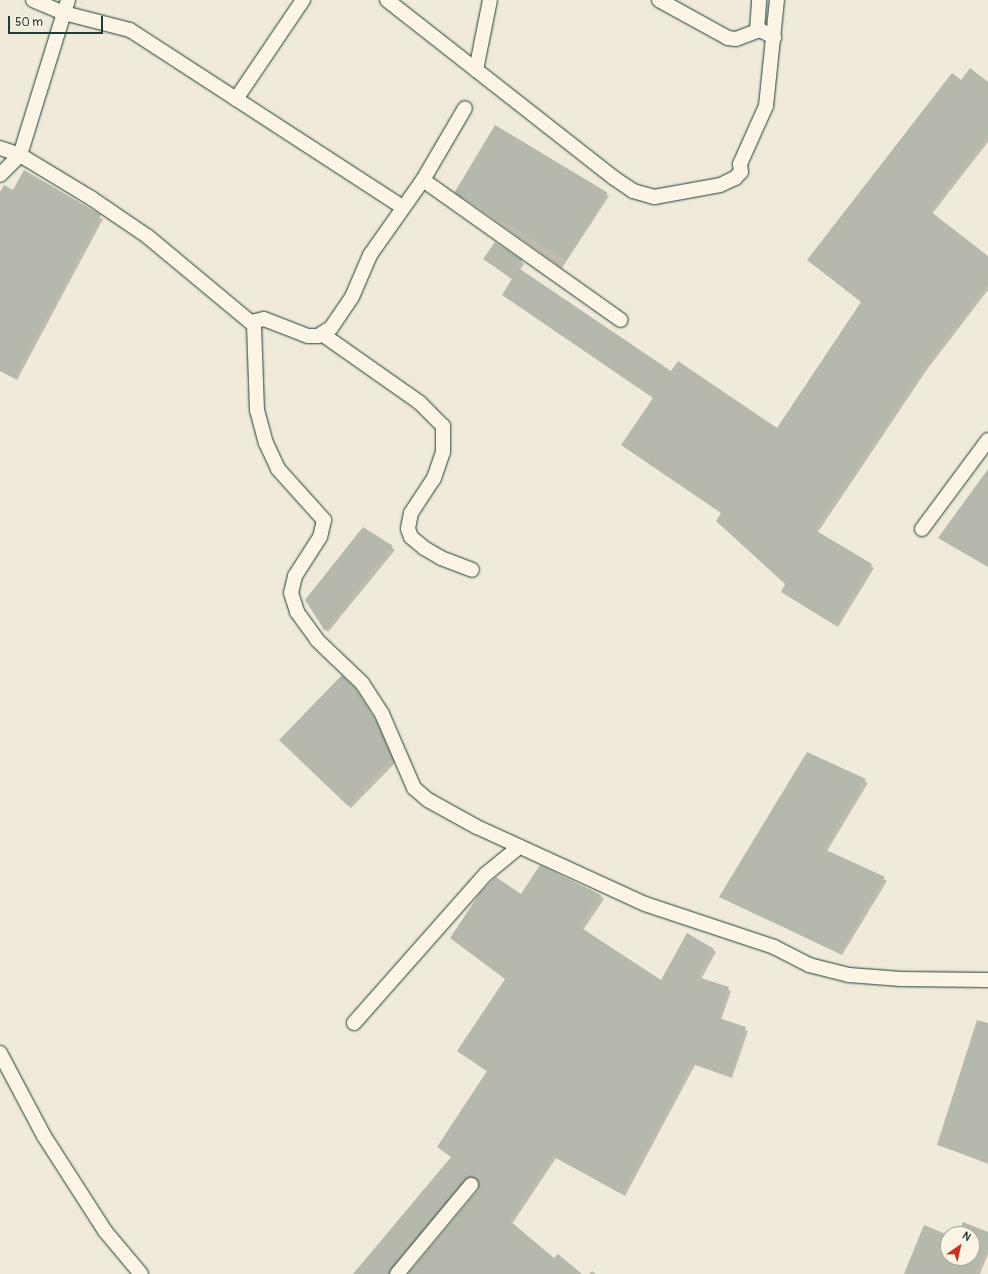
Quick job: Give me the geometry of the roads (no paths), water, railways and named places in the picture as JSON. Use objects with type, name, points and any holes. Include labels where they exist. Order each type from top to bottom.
[{"type":"street","points":[[32,0],[66,6],[130,30],[403,207]]},
{"type":"street","points":[[236,99],[303,0]]},
{"type":"street","points":[[387,0],[614,178],[633,191],[654,197],[720,185],[735,178],[740,172],[740,164],[766,106],[777,0]]},
{"type":"street","points":[[476,70],[490,0]]},
{"type":"street","points":[[659,0],[728,38],[736,39],[760,30],[774,37]]},
{"type":"street","points":[[757,31],[759,0]]},
{"type":"street","points":[[0,175],[20,155],[66,6]]},
{"type":"street","points":[[251,322],[264,319],[308,336],[322,334],[331,328],[352,297],[370,255],[423,180],[465,108]]},
{"type":"street","points":[[0,148],[20,155],[91,198],[146,236],[254,324],[258,410],[266,443],[278,469],[324,520],[320,536],[295,576],[291,593],[297,612],[317,640],[362,683],[382,714],[414,788],[442,808],[519,847],[644,904],[774,947],[809,965],[864,976],[988,980]]},
{"type":"street","points":[[423,180],[621,320]]},
{"type":"street","points":[[322,334],[420,403],[443,426],[443,452],[434,478],[411,513],[408,529],[411,537],[424,548],[441,558],[472,570]]},
{"type":"street","points":[[922,529],[988,440]]},
{"type":"street","points":[[354,1023],[486,874],[519,847]]},
{"type":"street","points":[[0,1053],[44,1136],[105,1231],[141,1274]]},
{"type":"street","points":[[397,1274],[471,1185]]}]
